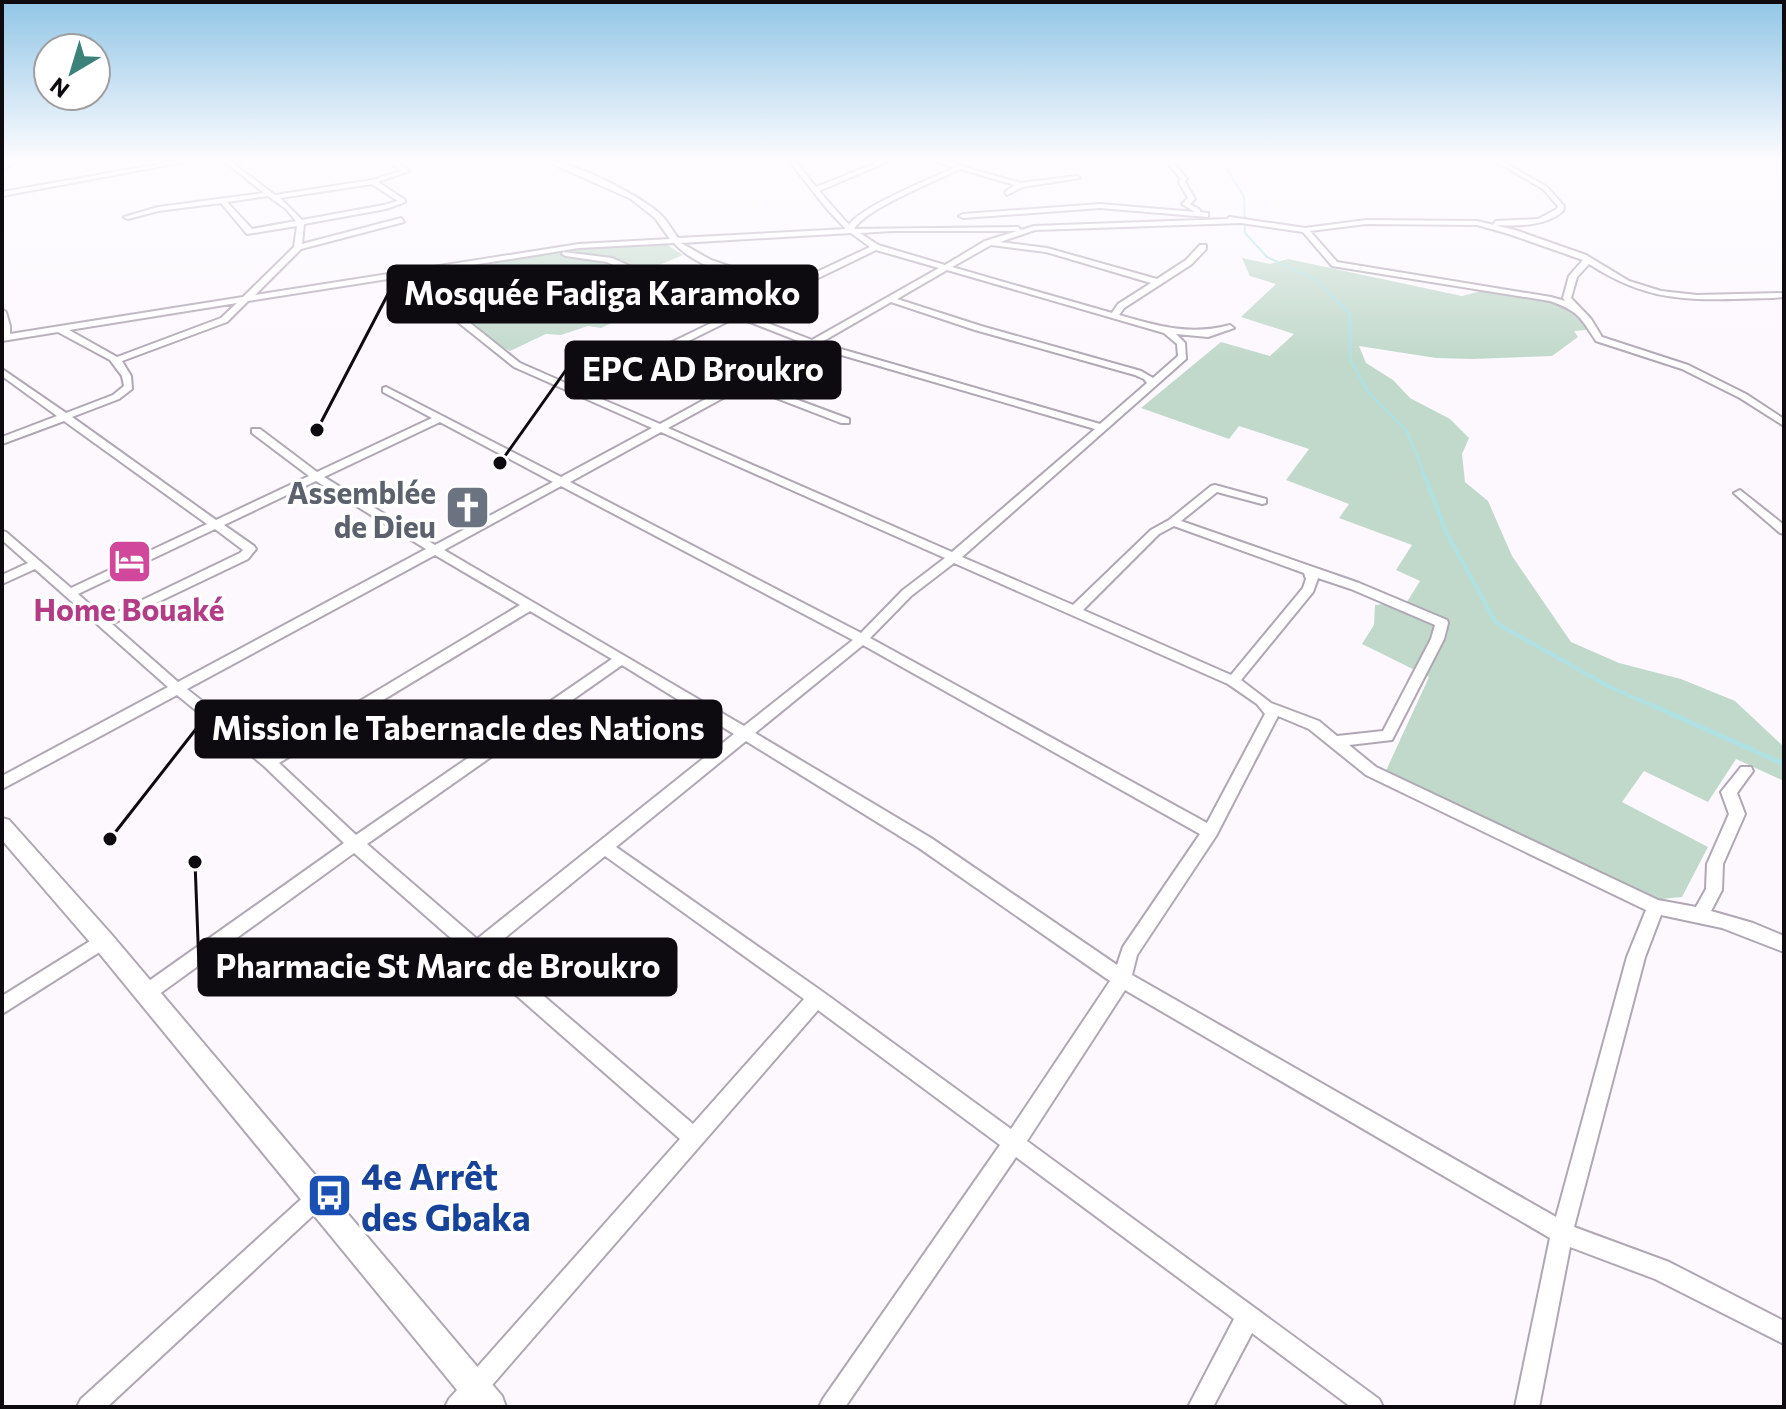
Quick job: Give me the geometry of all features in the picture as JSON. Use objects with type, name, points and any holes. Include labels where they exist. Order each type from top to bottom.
[{"type":"street","points":[[245,227],[250,232],[280,227]]},
{"type":"street","points":[[117,360],[219,323],[281,268],[298,247],[301,227]]},
{"type":"street","points":[[298,247],[375,227]]},
{"type":"street","points":[[667,227],[674,241],[694,255],[787,289]]},
{"type":"street","points":[[845,227],[875,247],[1167,331],[1208,334],[1230,328]]},
{"type":"street","points":[[849,231],[852,227]]},
{"type":"street","points":[[2,312],[6,326],[3,338],[579,246],[849,231],[1066,227]]},
{"type":"street","points":[[1281,227],[1305,230],[1330,227]]},
{"type":"street","points":[[1492,227],[1588,260],[1620,282],[1668,296],[1696,299],[1784,295]]},
{"type":"street","points":[[2,783],[744,383],[988,243],[1029,229]]},
{"type":"street","points":[[1305,230],[1335,264],[1551,299],[1576,307]]},
{"type":"street","points":[[988,243],[1047,250],[1157,282]]},
{"type":"street","points":[[577,392],[875,247]]},
{"type":"street","points":[[1114,316],[1121,306],[1189,262],[1203,247]]},
{"type":"street","points":[[539,253],[584,255],[609,260],[811,343],[1100,427]]},
{"type":"street","points":[[1588,260],[1570,282],[1567,298],[1599,339],[1685,367],[1743,396],[1784,423]]},
{"type":"street","points":[[391,277],[432,297],[517,365],[1233,681],[1269,707],[1314,725],[1371,771],[1656,907],[1701,914],[1764,934],[1784,944]]},
{"type":"street","points":[[890,299],[978,328],[1138,373],[1148,377],[1151,382]]},
{"type":"street","points":[[2,441],[68,418],[116,397],[129,387],[129,375],[117,360],[60,329]]},
{"type":"street","points":[[477,950],[862,639],[907,593],[953,558],[1151,382],[1172,369],[1183,357],[1181,343],[1167,331]]},
{"type":"street","points":[[2,372],[250,549],[244,556],[104,623]]},
{"type":"street","points":[[744,383],[845,421]]},
{"type":"street","points":[[386,390],[862,639],[1210,832]]},
{"type":"street","points":[[70,593],[439,419]]},
{"type":"street","points":[[256,431],[318,478],[925,843],[1122,979],[1562,1233],[1661,1270],[1784,1333]]},
{"type":"street","points":[[1073,612],[1155,532],[1173,522],[1215,488],[1262,501]]},
{"type":"street","points":[[1740,493],[1784,531]]},
{"type":"street","points":[[1173,522],[1355,586],[1442,623],[1440,641],[1423,663],[1402,714],[1387,736],[1335,741]]},
{"type":"street","points":[[2,534],[178,689],[269,762],[355,844],[693,1137]]},
{"type":"street","points":[[2,580],[37,564]]},
{"type":"street","points":[[1233,681],[1309,589],[1312,579],[1309,571]]},
{"type":"street","points":[[269,762],[528,606]]},
{"type":"street","points":[[145,994],[622,659]]},
{"type":"street","points":[[831,1407],[1122,979],[1129,952],[1210,832],[1272,714],[1269,707]]},
{"type":"street","points":[[1701,914],[1714,890],[1715,864],[1737,814],[1729,792],[1746,771]]},
{"type":"street","points":[[6,839],[103,941],[315,1200],[474,1401],[693,1137],[817,998]]},
{"type":"street","points":[[604,847],[817,998],[1012,1145],[1371,1407]]},
{"type":"street","points":[[1527,1407],[1562,1233],[1636,957],[1656,907]]},
{"type":"street","points":[[2,1006],[103,941]]},
{"type":"street","points":[[89,1407],[315,1200]]},
{"type":"street","points":[[1200,1407],[1248,1316]]},
{"type":"green space","points":[[666,244],[683,255],[638,274],[661,293],[631,306],[637,312],[601,328],[588,326],[561,335],[546,334],[510,351],[496,344],[446,297],[455,285],[451,271],[581,248]]},
{"type":"green space","points":[[1242,258],[1270,264],[1288,259],[1462,296],[1485,290],[1564,302],[1587,324],[1586,330],[1574,331],[1578,337],[1552,356],[1436,358],[1359,346],[1366,363],[1393,380],[1410,398],[1450,419],[1469,438],[1462,454],[1465,482],[1488,501],[1512,556],[1571,642],[1619,663],[1681,679],[1735,701],[1784,747],[1784,781],[1736,759],[1708,802],[1644,771],[1622,802],[1708,847],[1682,897],[1652,900],[1384,775],[1429,677],[1362,644],[1374,625],[1375,605],[1407,602],[1420,581],[1396,570],[1412,545],[1339,518],[1349,504],[1286,480],[1309,449],[1239,426],[1229,439],[1141,408],[1221,342],[1270,356],[1294,334],[1241,317],[1276,284],[1250,276]]},
{"type":"waterway","points":[[1245,227],[1245,233],[1267,257],[1317,281],[1350,314],[1351,361],[1369,393],[1407,431],[1425,476]]},
{"type":"waterway","points":[[1424,474],[1446,532],[1496,623],[1610,687],[1660,709]]},
{"type":"waterway","points":[[1656,707],[1784,764]]},
{"type":"place","name":"Mosquée Fadiga Karamoko","points":[[317,430]]},
{"type":"place","name":"EPC AD Broukro","points":[[500,463]]},
{"type":"place","name":"Assemblée de Dieu","points":[[467,508]]},
{"type":"place","name":"Home Bouaké","points":[[129,562]]},
{"type":"place","name":"Mission le Tabernacle des Nations","points":[[110,839]]},
{"type":"place","name":"Pharmacie St Marc de Broukro","points":[[195,862]]},
{"type":"place","name":"4e Arrêt des Gbaka","points":[[330,1196]]}]
